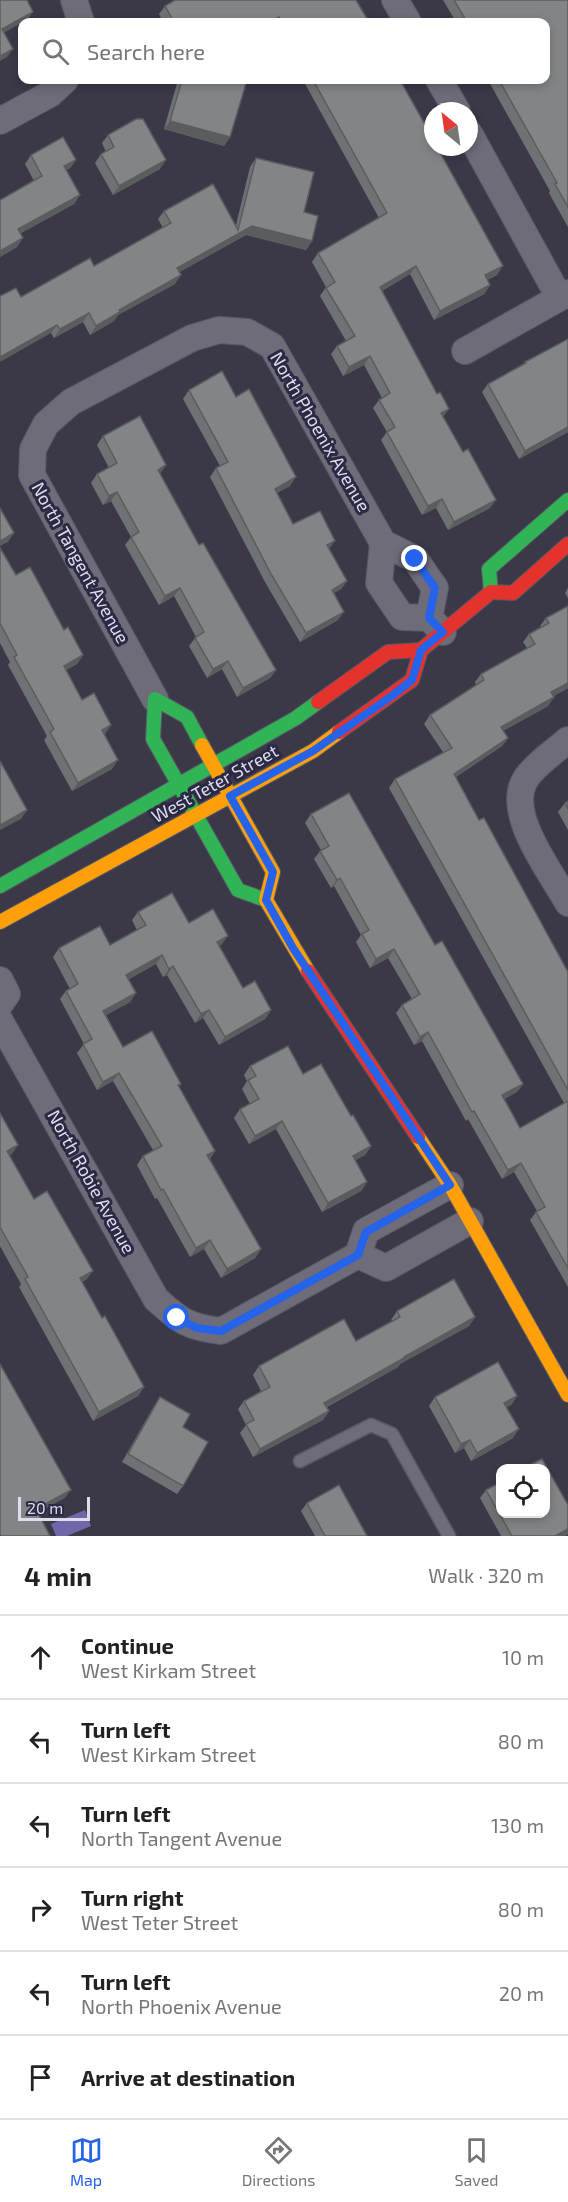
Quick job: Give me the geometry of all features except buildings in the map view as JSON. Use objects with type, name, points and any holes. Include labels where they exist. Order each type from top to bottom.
[{"type":"street","points":[[74,0],[80,18]]},
{"type":"street","points":[[395,0],[406,18]]},
{"type":"street","points":[[0,121],[50,94],[60,84]]},
{"type":"street","points":[[441,84],[452,102]]},
{"type":"street","points":[[465,351],[564,295],[478,149]]},
{"type":"street","name":"North Tangent Avenue","points":[[155,699],[32,475],[33,448],[46,424],[71,402],[192,338],[219,330],[247,332]]},
{"type":"street","name":"North Phoenix Avenue","points":[[247,332],[272,346],[383,543]]},
{"type":"street","points":[[491,592],[489,569],[568,500]]},
{"type":"street","points":[[383,543],[415,559],[435,588],[436,625],[402,617],[380,583],[383,543]]},
{"type":"street","points":[[421,650],[436,625],[491,592],[513,593],[568,544]]},
{"type":"street","name":"West Teter Street","points":[[0,886],[296,718],[388,652],[421,650],[412,680],[313,751],[0,922]]},
{"type":"street","points":[[266,900],[273,872],[188,717],[155,699],[153,739],[238,890],[266,900],[293,948],[450,1185],[568,1395]]},
{"type":"street","points":[[567,900],[524,826],[520,804],[521,790],[526,777],[568,740]]},
{"type":"street","points":[[0,980],[7,994],[0,1004]]},
{"type":"street","name":"North Robie Avenue","points":[[0,1022],[156,1299],[177,1318],[197,1328],[221,1331],[358,1255]]},
{"type":"street","points":[[450,1185],[366,1232],[358,1255],[386,1268],[470,1221]]},
{"type":"lane","points":[[300,1461],[371,1425],[392,1434],[449,1536]]},
{"type":"shaded area","points":[[85,1510],[91,1526],[67,1536],[56,1536],[51,1524]]},
{"type":"traffic: fast","points":[[491,592],[489,569],[568,500]]},
{"type":"traffic: fast","points":[[202,745],[187,717],[155,699],[153,739],[238,890],[266,900]]},
{"type":"traffic: fast","points":[[0,886],[296,718],[318,702]]},
{"type":"traffic: slow","points":[[0,922],[313,751],[339,732]]},
{"type":"traffic: slow","points":[[202,745],[273,872],[266,900],[308,971]]},
{"type":"traffic: slow","points":[[418,1137],[450,1185],[568,1395]]},
{"type":"traffic: jam","points":[[339,732],[412,680],[421,650],[491,592],[513,593],[568,544]]},
{"type":"traffic: jam","points":[[318,702],[388,652],[421,650]]},
{"type":"traffic: jam","points":[[308,971],[418,1137]]},
{"type":"route","points":[[177,1318],[197,1328],[221,1331],[358,1255],[366,1232],[450,1185],[293,948],[266,900],[273,872],[230,796],[313,751],[412,680],[421,650],[443,632],[429,618],[435,588],[415,559]]}]
